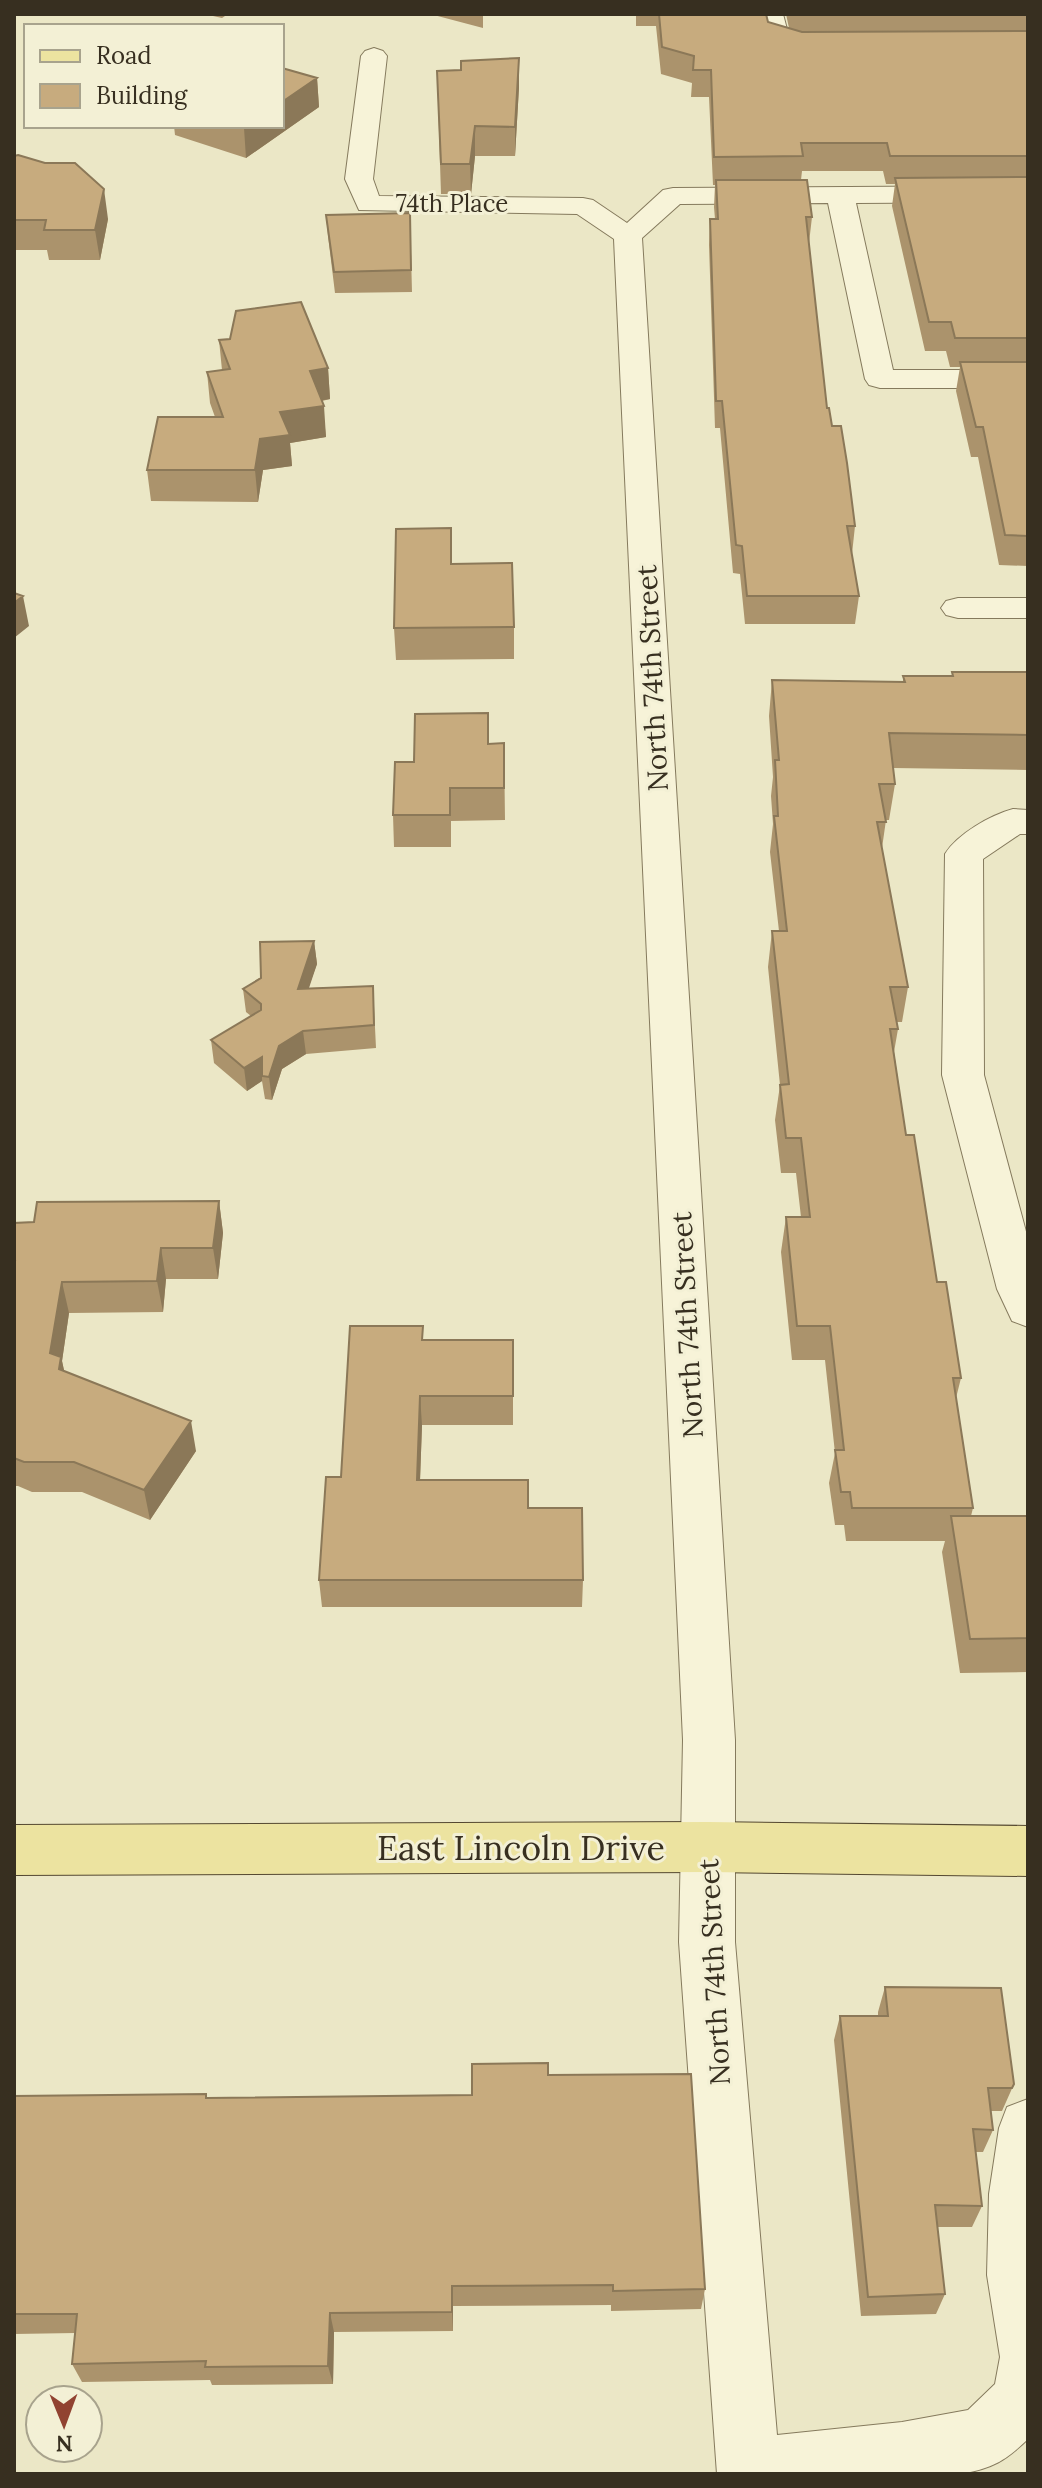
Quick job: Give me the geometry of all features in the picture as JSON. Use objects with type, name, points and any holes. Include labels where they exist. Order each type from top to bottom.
[{"type":"main road","name":"East Lincoln Drive","points":[[14,1850],[708,1847],[1028,1851]]},
{"type":"street","points":[[771,14],[778,43],[800,48],[845,48]]},
{"type":"street","name":"74th Place","points":[[374,56],[359,179],[369,204],[583,206],[628,236]]},
{"type":"street","points":[[840,194],[880,379],[1028,379]]},
{"type":"street","points":[[628,236],[673,196],[1028,194]]},
{"type":"street","name":"North 74th Street","points":[[628,236],[709,1740],[707,1942],[749,2472]]},
{"type":"street","points":[[958,608],[1028,608]]},
{"type":"street","points":[[1028,822],[1013,821],[964,854],[963,1075],[1019,1289],[1028,1309]]},
{"type":"street","points":[[1028,2128],[1019,2194],[1017,2275],[1028,2349]]},
{"type":"street","points":[[749,2472],[902,2454],[984,2438],[1024,2399],[1028,2365]]},
{"type":"building","points":[[659,14],[766,14],[768,22],[802,32],[1028,31],[1028,156],[890,156],[887,143],[801,143],[803,156],[714,157],[711,70],[693,70],[694,56],[662,47]]},
{"type":"building","points":[[519,58],[515,127],[475,126],[470,164],[441,164],[437,71],[461,70],[461,61]]},
{"type":"building","points":[[284,69],[317,78],[284,101]]},
{"type":"building","points":[[14,156],[45,163],[75,163],[104,189],[95,230],[44,230],[46,220],[14,220]]},
{"type":"building","points":[[1028,177],[1028,338],[955,338],[951,322],[929,322],[895,178]]},
{"type":"building","points":[[716,180],[807,180],[812,217],[806,217],[827,408],[832,426],[841,426],[855,526],[847,526],[859,596],[747,596],[742,546],[736,545],[722,401],[716,401],[710,219],[718,219]]},
{"type":"building","points":[[410,213],[411,270],[334,272],[326,215]]},
{"type":"building","points":[[301,302],[328,368],[310,371],[324,406],[280,412],[290,435],[260,439],[255,470],[147,470],[158,417],[223,417],[207,372],[230,369],[219,340],[230,339],[236,311]]},
{"type":"building","points":[[960,362],[1028,362],[1028,536],[1005,535],[983,427],[976,427]]},
{"type":"building","points":[[451,528],[451,564],[512,563],[514,627],[394,628],[396,529]]},
{"type":"building","points":[[14,593],[23,596],[14,603]]},
{"type":"building","points":[[952,672],[1028,672],[1028,735],[889,733],[895,784],[879,784],[886,822],[877,822],[908,987],[890,987],[898,1029],[890,1029],[906,1135],[914,1135],[937,1282],[946,1282],[961,1378],[953,1378],[973,1508],[852,1508],[850,1492],[841,1492],[835,1450],[844,1450],[830,1326],[797,1326],[786,1217],[810,1217],[801,1138],[786,1138],[780,1085],[789,1084],[772,931],[787,931],[774,816],[778,816],[775,760],[779,760],[772,680],[905,682],[903,676],[953,676]]},
{"type":"building","points":[[488,713],[488,744],[504,743],[504,788],[450,788],[450,815],[393,815],[395,762],[414,762],[415,714]]},
{"type":"building","points":[[314,941],[298,989],[373,986],[374,1025],[303,1031],[279,1046],[269,1077],[262,1076],[262,1057],[244,1068],[211,1040],[261,1010],[261,1004],[243,989],[261,978],[260,942]]},
{"type":"building","points":[[219,1201],[213,1248],[161,1248],[157,1281],[62,1282],[50,1353],[61,1357],[59,1369],[191,1421],[144,1490],[74,1462],[24,1462],[14,1458],[14,1223],[34,1222],[37,1202]]},
{"type":"building","points":[[350,1326],[423,1326],[422,1340],[513,1340],[513,1396],[420,1396],[417,1480],[528,1480],[528,1508],[582,1508],[583,1580],[319,1580],[326,1477],[341,1477]]},
{"type":"building","points":[[951,1516],[1028,1516],[1028,1638],[970,1639]]},
{"type":"building","points":[[885,1987],[1001,1988],[1014,2084],[1012,2088],[988,2088],[993,2130],[973,2129],[982,2206],[935,2205],[945,2294],[868,2297],[840,2016],[888,2016]]},
{"type":"building","points":[[548,2063],[548,2075],[691,2074],[705,2289],[613,2291],[613,2285],[452,2286],[452,2312],[330,2313],[328,2366],[205,2367],[206,2361],[72,2364],[77,2314],[14,2314],[14,2096],[206,2094],[206,2098],[472,2095],[472,2064]]}]
